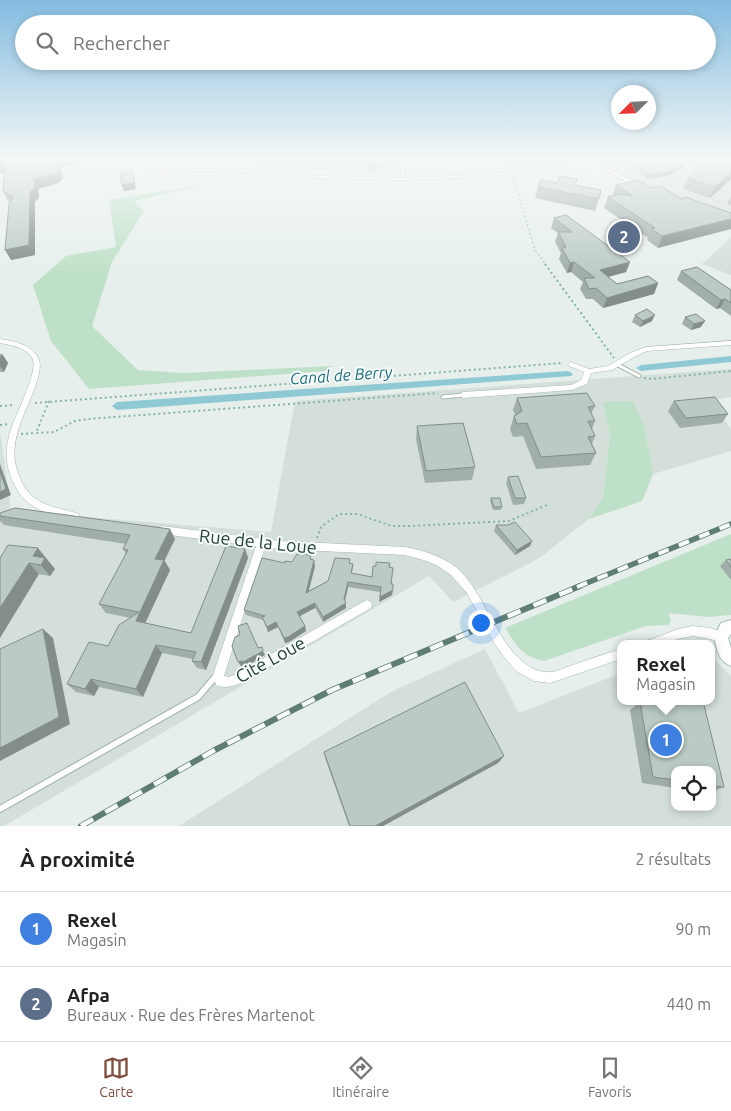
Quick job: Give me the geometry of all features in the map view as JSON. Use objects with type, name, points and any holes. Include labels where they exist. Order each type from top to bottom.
[{"type":"main road","points":[[731,627],[722,632],[721,637],[724,651],[731,659]]},
{"type":"street","points":[[0,341],[22,347],[35,357],[36,372],[10,442],[9,453],[12,468],[23,492],[29,500],[45,509],[89,520]]},
{"type":"street","points":[[571,364],[588,371],[610,368],[632,355],[646,350],[731,343]]},
{"type":"street","points":[[463,395],[572,387],[584,382],[588,371]]},
{"type":"street","name":"Rue de la Loue","points":[[153,529],[262,543],[316,548],[405,551],[425,556],[441,562],[459,576],[472,591],[509,656],[524,672],[542,678],[561,675],[617,655]]},
{"type":"street","name":"Cité Loue","points":[[262,543],[218,675],[220,681],[237,679],[366,605]]},
{"type":"street","points":[[664,640],[698,630],[721,637]]},
{"type":"lane","points":[[618,365],[639,376]]},
{"type":"lane","points":[[442,395],[463,395]]},
{"type":"lane","points":[[0,809],[186,704],[198,696],[218,675]]},
{"type":"path","points":[[519,198],[534,250],[615,359],[608,363]]},
{"type":"path","points":[[0,406],[521,365],[571,364]]},
{"type":"path","points":[[639,376],[652,379],[731,371]]},
{"type":"path","points":[[19,440],[21,434],[54,432],[75,421],[88,419],[442,395]]},
{"type":"path","points":[[36,433],[49,401]]},
{"type":"path","points":[[316,548],[318,533],[321,527],[339,514],[357,514],[392,526],[410,526],[509,521],[548,505]]},
{"type":"shaded area","points":[[662,198],[731,198],[731,222]]},
{"type":"shaded area","points":[[731,237],[731,275],[702,264]]},
{"type":"shaded area","points":[[731,369],[731,397],[712,400],[731,430],[731,451],[653,474],[645,429],[603,402],[610,435],[603,498],[589,519],[538,559],[453,602],[429,576],[4,826],[0,826],[0,431],[11,511],[271,532],[295,401]]},
{"type":"shaded area","points":[[485,649],[519,713],[617,675],[617,705],[715,705],[715,660],[731,676],[731,826],[179,826],[389,693]]},
{"type":"green space","points":[[124,198],[149,198],[134,201],[144,211],[112,262],[92,326],[138,370],[183,373],[332,366],[326,371],[89,389],[51,341],[33,285],[66,256],[116,247],[109,200]]},
{"type":"green space","points":[[633,401],[645,429],[653,474],[642,501],[589,519],[603,498],[610,435],[603,402]]},
{"type":"green space","points":[[731,534],[731,615],[708,617],[669,613],[671,622],[668,625],[646,626],[544,661],[530,656],[521,650],[505,628]]},
{"type":"building","points":[[13,198],[30,198],[29,245],[5,250],[9,204]]},
{"type":"building","points":[[609,198],[687,198],[731,213],[731,219],[662,236],[651,229],[655,228]]},
{"type":"building","points":[[566,215],[630,262],[600,270],[617,284],[648,276],[658,283],[607,298],[596,288],[589,289],[584,278],[595,278],[574,262],[570,263],[562,248],[566,247],[558,232],[572,232],[554,218]]},
{"type":"building","points":[[697,267],[731,290],[731,303],[725,299],[721,300],[681,271]]},
{"type":"building","points":[[647,309],[655,315],[643,321],[635,315]]},
{"type":"building","points":[[696,314],[705,321],[694,324],[685,317]]},
{"type":"building","points":[[587,393],[595,406],[588,407],[595,421],[588,421],[595,436],[588,437],[596,453],[541,457],[527,423],[517,424],[514,416],[522,411],[517,398]]},
{"type":"building","points":[[715,397],[728,414],[686,418],[674,401]]},
{"type":"building","points":[[463,423],[475,467],[426,471],[417,426]]},
{"type":"building","points":[[0,471],[6,489],[0,492]]},
{"type":"building","points":[[518,476],[526,498],[515,498],[508,477]]},
{"type":"building","points":[[491,498],[500,498],[502,507],[494,507]]},
{"type":"building","points":[[15,508],[170,529],[155,559],[164,560],[136,621],[191,633],[226,546],[245,549],[201,662],[192,661],[196,652],[156,645],[136,689],[91,679],[85,689],[67,684],[89,642],[108,646],[119,625],[139,612],[99,604],[128,550],[123,549],[130,535],[0,516],[0,513]]},
{"type":"building","points":[[515,522],[532,541],[517,550],[496,525],[508,525]]},
{"type":"building","points":[[8,545],[38,548],[33,556],[45,558],[41,565],[29,563],[0,608],[0,558]]},
{"type":"building","points":[[297,554],[311,555],[310,559],[314,560],[306,593],[328,581],[335,558],[350,559],[349,563],[353,564],[351,573],[372,577],[373,566],[376,566],[376,562],[390,563],[389,567],[393,568],[391,584],[393,584],[393,590],[380,597],[381,587],[348,582],[344,599],[346,603],[323,617],[315,603],[297,612],[305,626],[284,638],[276,622],[267,627],[262,617],[265,616],[244,610],[262,558],[285,563],[285,561],[292,562]]},
{"type":"building","points":[[731,559],[731,567],[726,560]]},
{"type":"building","points":[[247,623],[258,648],[262,647],[263,651],[243,662],[238,662],[232,646],[235,637],[240,635],[238,626]]},
{"type":"building","points":[[43,629],[59,717],[0,748],[0,649]]},
{"type":"building","points":[[465,682],[504,756],[375,826],[350,826],[324,752]]},
{"type":"building","points":[[641,705],[704,705],[724,787],[716,786],[716,766],[671,766],[671,779],[653,777]]},
{"type":"waterway","name":"Canal de Berry","points":[[641,368],[731,359]]},
{"type":"waterway","name":"Canal de Berry","points":[[117,406],[568,374]]},
{"type":"railway","points":[[577,587],[731,524]]},
{"type":"railway","points":[[81,826],[213,751],[332,690],[580,586]]},
{"type":"place","name":"Afpa","points":[[624,237]]},
{"type":"place","name":"Rexel","points":[[666,740]]}]
